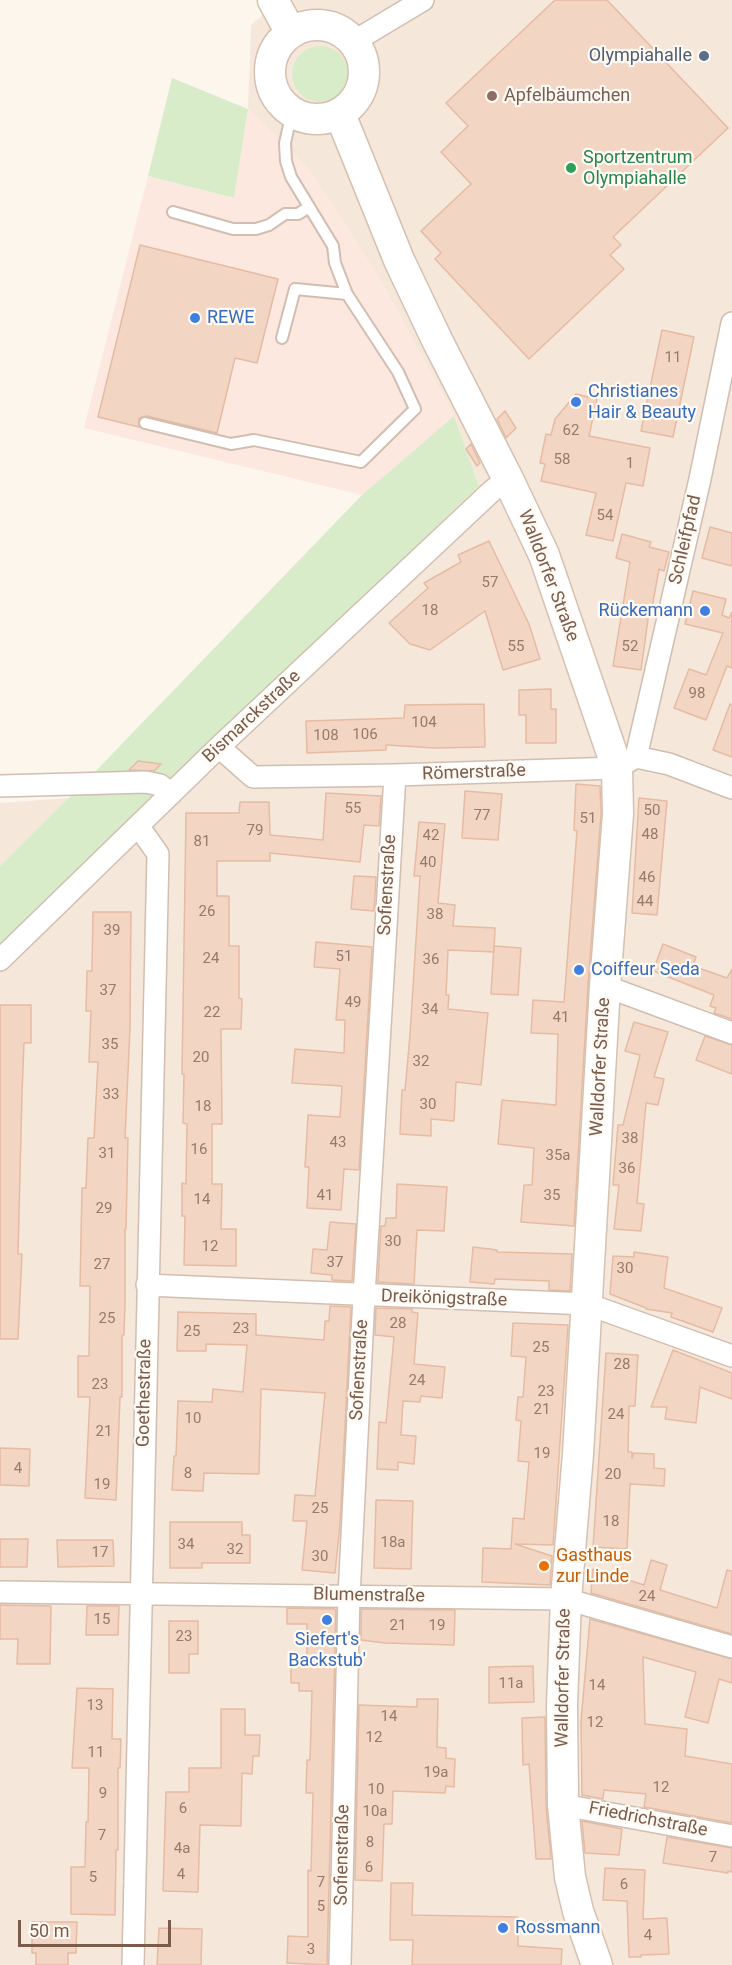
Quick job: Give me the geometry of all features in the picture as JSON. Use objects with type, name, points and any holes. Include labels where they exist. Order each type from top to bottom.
[{"type":"street","points":[[273,0],[291,33]]},
{"type":"street","points":[[353,42],[423,0]]},
{"type":"street","points":[[319,25],[338,30],[353,42],[363,60],[364,81],[355,100],[339,114],[320,119],[301,116],[292,112],[279,99],[274,91],[270,73],[278,46],[291,33],[319,25]]},
{"type":"street","name":"Walldorfer Straße","points":[[339,114],[399,260],[544,555],[626,762],[618,814],[605,986],[578,1454],[566,1599],[562,1704],[563,1805],[570,1877],[578,1911],[597,1965]]},
{"type":"street","name":"Schleifpfad","points":[[626,762],[700,480],[732,323]]},
{"type":"street","name":"Bismarckstraße","points":[[0,960],[219,747],[492,490],[508,479]]},
{"type":"street","name":"Römerstraße","points":[[219,747],[253,777],[395,775],[626,762],[669,764],[732,788]]},
{"type":"street","name":"Sofienstraße","points":[[340,1965],[349,1596],[364,1296],[395,775]]},
{"type":"street","points":[[0,786],[146,782],[160,785],[171,794]]},
{"type":"street","name":"Goethestraße","points":[[133,1965],[158,854],[138,827]]},
{"type":"street","points":[[605,986],[732,1032]]},
{"type":"street","name":"Dreikönigstraße","points":[[147,1285],[587,1304],[732,1356]]},
{"type":"street","name":"Blumenstraße","points":[[0,1592],[566,1599],[732,1647]]},
{"type":"street","name":"Friedrichstraße","points":[[563,1805],[732,1836]]},
{"type":"lane","points":[[145,423],[231,444],[254,440],[361,462],[415,409],[398,372],[347,294],[335,263],[333,246],[291,177],[286,161],[285,143],[292,112]]},
{"type":"lane","points":[[173,213],[233,229],[256,229],[269,225],[285,214],[298,214],[309,207]]},
{"type":"lane","points":[[282,338],[295,289],[347,294]]},
{"type":"shaded area","points":[[281,0],[732,0],[732,1965],[0,1965],[0,944],[479,486],[454,416],[377,275],[309,170],[248,109],[251,25]]},
{"type":"shaded area","points":[[248,109],[309,170],[377,275],[454,416],[362,495],[84,428],[148,176],[234,198]]},
{"type":"shaded area","points":[[69,798],[0,866],[0,803]]},
{"type":"green space","points":[[320,46],[331,48],[340,54],[346,63],[348,74],[346,85],[340,94],[331,100],[320,102],[309,100],[300,94],[294,85],[292,74],[294,63],[300,54],[309,48]]},
{"type":"green space","points":[[172,78],[248,109],[234,198],[148,176]]},
{"type":"green space","points":[[454,416],[479,486],[0,944],[0,866],[88,779],[362,495]]},
{"type":"building","name":"Sportzentrum Olympiahalle","points":[[555,0],[607,0],[728,128],[613,237],[621,245],[610,255],[624,269],[529,359],[435,259],[441,253],[421,231],[471,184],[441,152],[468,126],[446,103]]},
{"type":"building","name":"REWE","points":[[140,245],[278,279],[257,363],[235,358],[217,433],[147,416],[139,418],[139,427],[98,417]]},
{"type":"building","points":[[662,330],[694,337],[673,437],[641,431]]},
{"type":"building","points":[[576,394],[597,399],[589,436],[650,448],[643,486],[626,483],[613,541],[586,535],[596,493],[541,481],[545,464],[540,463],[546,434],[551,435],[555,419]]},
{"type":"building","points":[[505,411],[516,428],[506,438],[497,419]]},
{"type":"building","points":[[471,444],[480,463],[477,466],[466,449]]},
{"type":"building","points":[[710,527],[732,533],[732,566],[702,558]]},
{"type":"building","points":[[622,534],[651,542],[649,547],[669,552],[664,571],[659,569],[651,613],[649,612],[641,670],[613,666],[630,562],[616,558]]},
{"type":"building","points":[[489,541],[529,624],[540,659],[503,670],[485,611],[430,650],[410,644],[389,623],[428,588],[424,583],[461,562],[458,555]]},
{"type":"building","points":[[693,591],[726,599],[722,615],[729,618],[732,612],[732,668],[727,666],[706,720],[674,708],[689,669],[706,675],[723,633],[685,624]]},
{"type":"building","points":[[551,689],[551,709],[556,709],[556,743],[526,743],[526,715],[519,715],[519,690]]},
{"type":"building","points":[[484,704],[485,747],[435,748],[386,745],[386,750],[307,753],[306,721],[404,718],[405,705]]},
{"type":"building","points":[[730,704],[732,705],[732,757],[713,750]]},
{"type":"building","points":[[138,761],[161,764],[154,771],[129,770]]},
{"type":"building","points":[[576,784],[600,786],[601,814],[574,1226],[521,1222],[524,1185],[532,1185],[534,1148],[498,1144],[502,1100],[556,1105],[558,1034],[531,1033],[533,1000],[564,1002],[577,831],[574,830]]},
{"type":"building","points":[[465,791],[502,794],[498,840],[462,838]]},
{"type":"building","points":[[326,793],[381,796],[379,826],[364,825],[360,862],[270,853],[270,861],[217,861],[217,896],[229,896],[229,946],[239,946],[239,998],[242,999],[241,1029],[221,1029],[222,1124],[212,1124],[212,1184],[222,1184],[221,1229],[236,1229],[236,1266],[184,1265],[185,1216],[182,1216],[182,1183],[186,1184],[187,1124],[183,1123],[184,1074],[182,1074],[186,813],[239,813],[240,802],[269,802],[270,835],[323,840]]},
{"type":"building","points":[[639,798],[667,801],[657,915],[632,913]]},
{"type":"building","points":[[419,822],[445,824],[438,903],[455,905],[453,926],[495,928],[494,952],[448,950],[446,995],[449,995],[448,1009],[488,1013],[481,1085],[456,1082],[454,1121],[431,1119],[431,1136],[400,1134],[402,1090],[405,1090],[410,1035],[420,876],[414,876]]},
{"type":"building","points":[[354,876],[376,877],[374,911],[351,909]]},
{"type":"building","points":[[93,912],[131,912],[130,1028],[125,1138],[128,1138],[125,1303],[116,1500],[85,1498],[90,1397],[78,1397],[78,1356],[89,1356],[90,1286],[80,1286],[82,1188],[86,1188],[88,1138],[94,1138],[98,1062],[89,1062],[91,1011],[86,1011],[87,971],[92,971]]},
{"type":"building","points":[[316,942],[372,947],[359,1170],[344,1169],[341,1210],[307,1208],[309,1167],[305,1167],[308,1115],[340,1117],[342,1086],[292,1083],[295,1049],[344,1053],[345,1020],[336,1020],[340,969],[314,967]]},
{"type":"building","points":[[663,944],[696,957],[693,966],[727,978],[732,969],[732,1019],[714,1013],[716,1008],[710,1006],[714,995],[653,971]]},
{"type":"building","points":[[494,946],[521,948],[518,995],[491,994]]},
{"type":"building","points":[[0,1005],[31,1005],[31,1043],[24,1043],[22,1094],[18,1254],[22,1254],[18,1339],[0,1339]]},
{"type":"building","points":[[634,1022],[668,1032],[654,1077],[664,1079],[658,1105],[646,1103],[637,1203],[644,1204],[641,1231],[614,1229],[619,1185],[613,1185],[618,1125],[623,1125],[640,1055],[625,1051]]},
{"type":"building","points":[[705,1036],[732,1045],[732,1074],[696,1060]]},
{"type":"building","points":[[397,1184],[447,1187],[444,1231],[417,1230],[414,1284],[378,1282],[381,1226],[385,1226],[386,1218],[396,1218]]},
{"type":"building","points":[[330,1222],[356,1224],[352,1281],[332,1280],[332,1275],[311,1273],[313,1249],[327,1250]]},
{"type":"building","points":[[473,1247],[497,1250],[497,1252],[572,1254],[570,1291],[549,1290],[549,1281],[495,1279],[494,1284],[470,1282]]},
{"type":"building","points":[[634,1252],[668,1257],[664,1288],[722,1308],[713,1332],[671,1317],[672,1313],[646,1309],[610,1294],[613,1256],[634,1257]]},
{"type":"building","points":[[330,1306],[351,1307],[340,1524],[335,1573],[302,1570],[307,1521],[293,1521],[295,1495],[315,1496],[325,1393],[261,1389],[259,1474],[204,1473],[203,1491],[172,1490],[178,1401],[212,1402],[213,1389],[243,1392],[247,1345],[206,1344],[206,1351],[177,1351],[178,1312],[256,1314],[256,1335],[324,1340],[325,1321],[329,1321]]},
{"type":"building","points":[[376,1308],[412,1309],[412,1312],[418,1313],[414,1364],[445,1367],[442,1398],[421,1396],[420,1402],[403,1401],[401,1435],[416,1436],[414,1464],[398,1462],[398,1470],[377,1469],[379,1422],[386,1423],[394,1337],[375,1335]]},
{"type":"building","points":[[513,1323],[568,1325],[553,1545],[515,1544],[552,1556],[550,1585],[482,1582],[483,1548],[511,1549],[513,1518],[524,1519],[529,1462],[518,1461],[521,1421],[516,1420],[518,1397],[523,1397],[526,1357],[511,1356]]},
{"type":"building","points":[[673,1350],[732,1373],[732,1399],[700,1387],[696,1423],[665,1419],[667,1407],[651,1407]]},
{"type":"building","points":[[606,1353],[638,1355],[635,1406],[629,1406],[628,1452],[632,1452],[632,1458],[634,1453],[654,1454],[654,1468],[665,1469],[664,1486],[630,1484],[627,1549],[593,1547]]},
{"type":"building","points":[[0,1448],[30,1449],[29,1486],[0,1485]]},
{"type":"building","points":[[376,1500],[413,1501],[411,1569],[374,1568]]},
{"type":"building","points":[[170,1522],[242,1522],[242,1535],[250,1535],[250,1563],[202,1563],[202,1568],[170,1568]]},
{"type":"building","points":[[0,1539],[28,1539],[27,1567],[0,1567]]},
{"type":"building","points":[[57,1540],[113,1540],[114,1566],[58,1567]]},
{"type":"building","points":[[651,1560],[667,1565],[660,1590],[717,1608],[727,1570],[732,1571],[732,1634],[591,1593],[593,1569],[644,1585]]},
{"type":"building","points":[[0,1605],[51,1606],[50,1664],[17,1664],[18,1639],[0,1639]]},
{"type":"building","points":[[87,1606],[119,1606],[118,1635],[86,1635]]},
{"type":"building","points":[[287,1608],[336,1609],[327,1965],[287,1963],[288,1936],[308,1937],[308,1870],[311,1871],[313,1793],[306,1793],[307,1760],[310,1760],[312,1691],[299,1691],[299,1683],[291,1683],[291,1665],[307,1665],[307,1624],[287,1624]]},
{"type":"building","points":[[361,1609],[455,1610],[454,1645],[361,1640]]},
{"type":"building","points":[[590,1619],[732,1659],[732,1683],[719,1679],[708,1723],[685,1717],[696,1672],[643,1657],[645,1724],[687,1729],[685,1756],[732,1764],[732,1823],[644,1807],[646,1794],[604,1790],[603,1799],[582,1795],[581,1721]]},
{"type":"building","points":[[169,1621],[198,1621],[198,1654],[189,1654],[189,1673],[169,1673]]},
{"type":"building","points":[[533,1666],[534,1702],[489,1703],[489,1667]]},
{"type":"building","points":[[77,1688],[113,1689],[112,1739],[121,1739],[120,1768],[118,1768],[115,1915],[71,1914],[71,1867],[85,1867],[86,1822],[88,1822],[89,1768],[72,1768]]},
{"type":"building","points":[[417,1699],[438,1699],[437,1747],[446,1748],[446,1758],[455,1759],[454,1787],[446,1786],[445,1793],[393,1791],[392,1824],[384,1824],[382,1881],[355,1880],[359,1705],[417,1707]]},
{"type":"building","points":[[221,1709],[245,1709],[245,1735],[260,1735],[259,1756],[253,1756],[252,1774],[242,1773],[241,1826],[200,1825],[198,1892],[163,1891],[166,1792],[189,1792],[189,1768],[221,1768]]},
{"type":"building","points":[[545,1717],[546,1805],[551,1859],[536,1859],[529,1764],[523,1765],[522,1718]]},
{"type":"building","points":[[582,1821],[622,1829],[619,1855],[585,1853]]},
{"type":"building","points":[[667,1837],[732,1848],[732,1872],[663,1863]]},
{"type":"building","points":[[605,1868],[645,1870],[643,1919],[667,1918],[669,1954],[629,1957],[627,1901],[603,1900]]},
{"type":"building","points":[[391,1883],[413,1883],[412,1915],[518,1917],[518,1946],[562,1949],[561,1965],[412,1965],[413,1940],[390,1940]]},
{"type":"building","points":[[32,1922],[77,1922],[76,1953],[68,1953],[68,1965],[36,1965],[36,1953],[32,1953]]},
{"type":"building","points":[[159,1928],[202,1929],[201,1965],[157,1965]]},
{"type":"place","name":"Olympiahalle","points":[[704,56]]},
{"type":"place","name":"Apfelbäumchen","points":[[492,96]]},
{"type":"place","name":"Sportzentrum Olympiahalle","points":[[571,168]]},
{"type":"place","name":"REWE","points":[[195,318]]},
{"type":"place","name":"Christianes Hair & Beauty","points":[[576,402]]},
{"type":"place","name":"Rückemann","points":[[705,611]]},
{"type":"place","name":"Coiffeur Seda","points":[[579,970]]},
{"type":"place","name":"Gasthaus zur Linde","points":[[544,1566]]},
{"type":"place","name":"Siefert's Backstub'","points":[[327,1620]]},
{"type":"place","name":"Rossmann","points":[[503,1928]]}]
